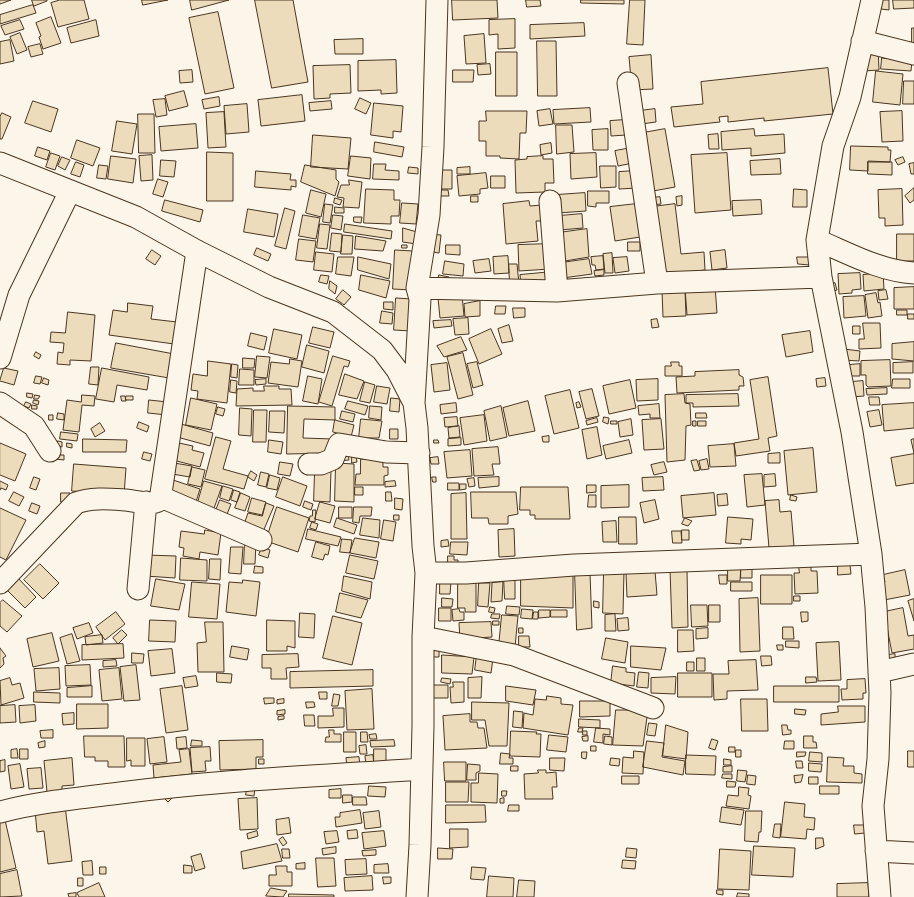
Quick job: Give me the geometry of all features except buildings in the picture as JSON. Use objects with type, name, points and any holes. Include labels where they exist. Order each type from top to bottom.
[{"type":"street","points":[[417,897],[422,769],[423,637],[426,573],[423,546],[419,453],[414,403],[420,299],[416,288],[428,215],[433,147],[438,0]]},
{"type":"street","points":[[872,0],[850,97],[833,146],[817,240],[821,277],[852,432],[871,554],[876,607],[880,693],[878,759],[873,806],[880,897]]},
{"type":"street","points":[[862,41],[914,54]]},
{"type":"street","points":[[628,83],[657,283]]},
{"type":"street","points":[[0,163],[136,217],[197,251],[269,287],[333,312],[382,350],[397,370],[414,403]]},
{"type":"street","points":[[0,358],[19,296],[70,191]]},
{"type":"street","points":[[550,201],[557,291]]},
{"type":"street","points":[[817,240],[879,266],[914,273]]},
{"type":"street","points":[[138,589],[197,251]]},
{"type":"street","points":[[416,288],[557,291],[657,283],[821,277]]},
{"type":"street","points":[[0,403],[34,426],[50,451]]},
{"type":"street","points":[[309,464],[321,464],[333,459],[339,444],[386,452],[419,453]]},
{"type":"street","points":[[0,583],[76,503],[89,499],[153,500],[261,540]]},
{"type":"street","points":[[426,573],[466,573],[574,564],[871,554]]},
{"type":"street","points":[[423,637],[514,655],[654,708]]},
{"type":"street","points":[[879,672],[914,664]]},
{"type":"street","points":[[0,812],[67,799],[180,785],[422,769]]},
{"type":"street","points":[[876,851],[914,853]]}]
